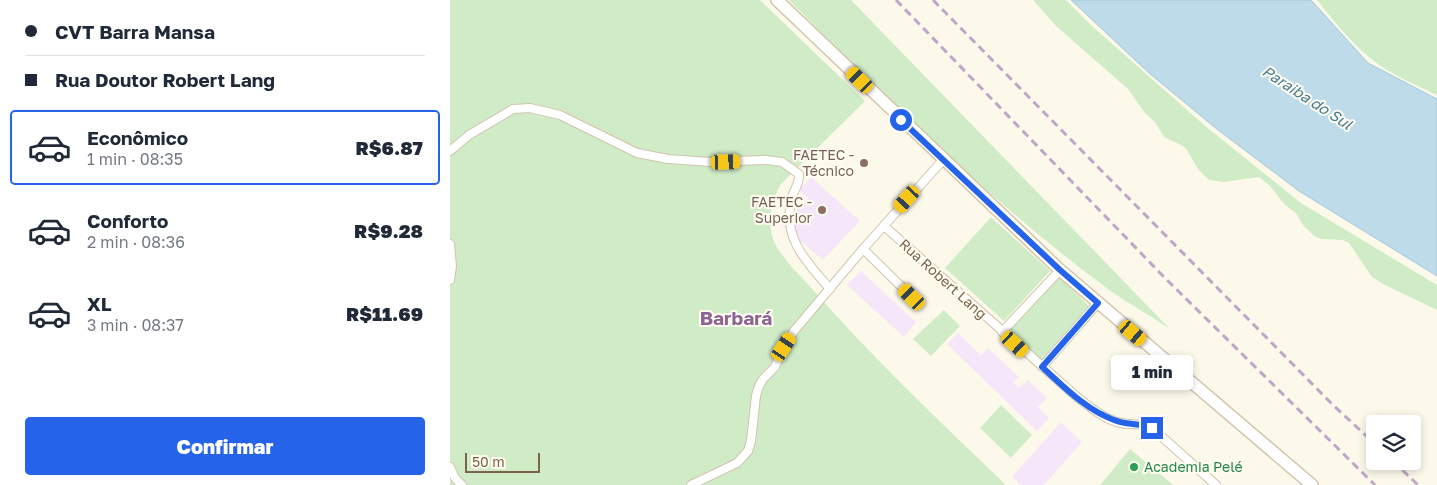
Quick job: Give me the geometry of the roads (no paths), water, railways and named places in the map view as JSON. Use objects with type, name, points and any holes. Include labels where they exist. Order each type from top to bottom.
[{"type":"main road","points":[[777,0],[1060,270],[1312,485]]},
{"type":"street","points":[[450,151],[469,134],[513,109],[530,108],[560,115],[637,153],[668,159],[710,162],[766,160],[782,162],[799,174],[799,182],[791,200],[791,230],[804,259],[828,292]]},
{"type":"street","points":[[691,485],[737,463],[748,451],[751,441],[754,402],[759,386],[775,366],[794,331],[863,249],[943,160]]},
{"type":"street","name":"Rua Robert Lang","points":[[884,226],[1077,397],[1102,414],[1120,422],[1144,425],[1158,433],[1216,485]]},
{"type":"street","points":[[450,244],[452,266],[450,280]]},
{"type":"street","points":[[863,249],[912,297]]},
{"type":"street","points":[[1002,332],[1060,270]]},
{"type":"street","points":[[1042,367],[1098,303]]},
{"type":"street","points":[[450,467],[455,478],[462,485]]},
{"type":"water","name":"Paraiba do Sul","points":[[1071,0],[1311,0],[1368,63],[1437,99],[1437,276],[1299,191],[1218,130],[1149,73]]},
{"type":"railway","points":[[896,0],[1165,278],[1375,485]]},
{"type":"railway","points":[[933,0],[1333,405],[1366,436]]},
{"type":"railway","points":[[1402,470],[1418,485]]},
{"type":"place","name":"FAETEC - Técnico","points":[[864,163]]},
{"type":"place","name":"FAETEC - Superior","points":[[822,210]]},
{"type":"place","name":"Academia Pelé","points":[[1134,467]]},
{"type":"district","name":"Barbará","points":[[736,318]]}]
